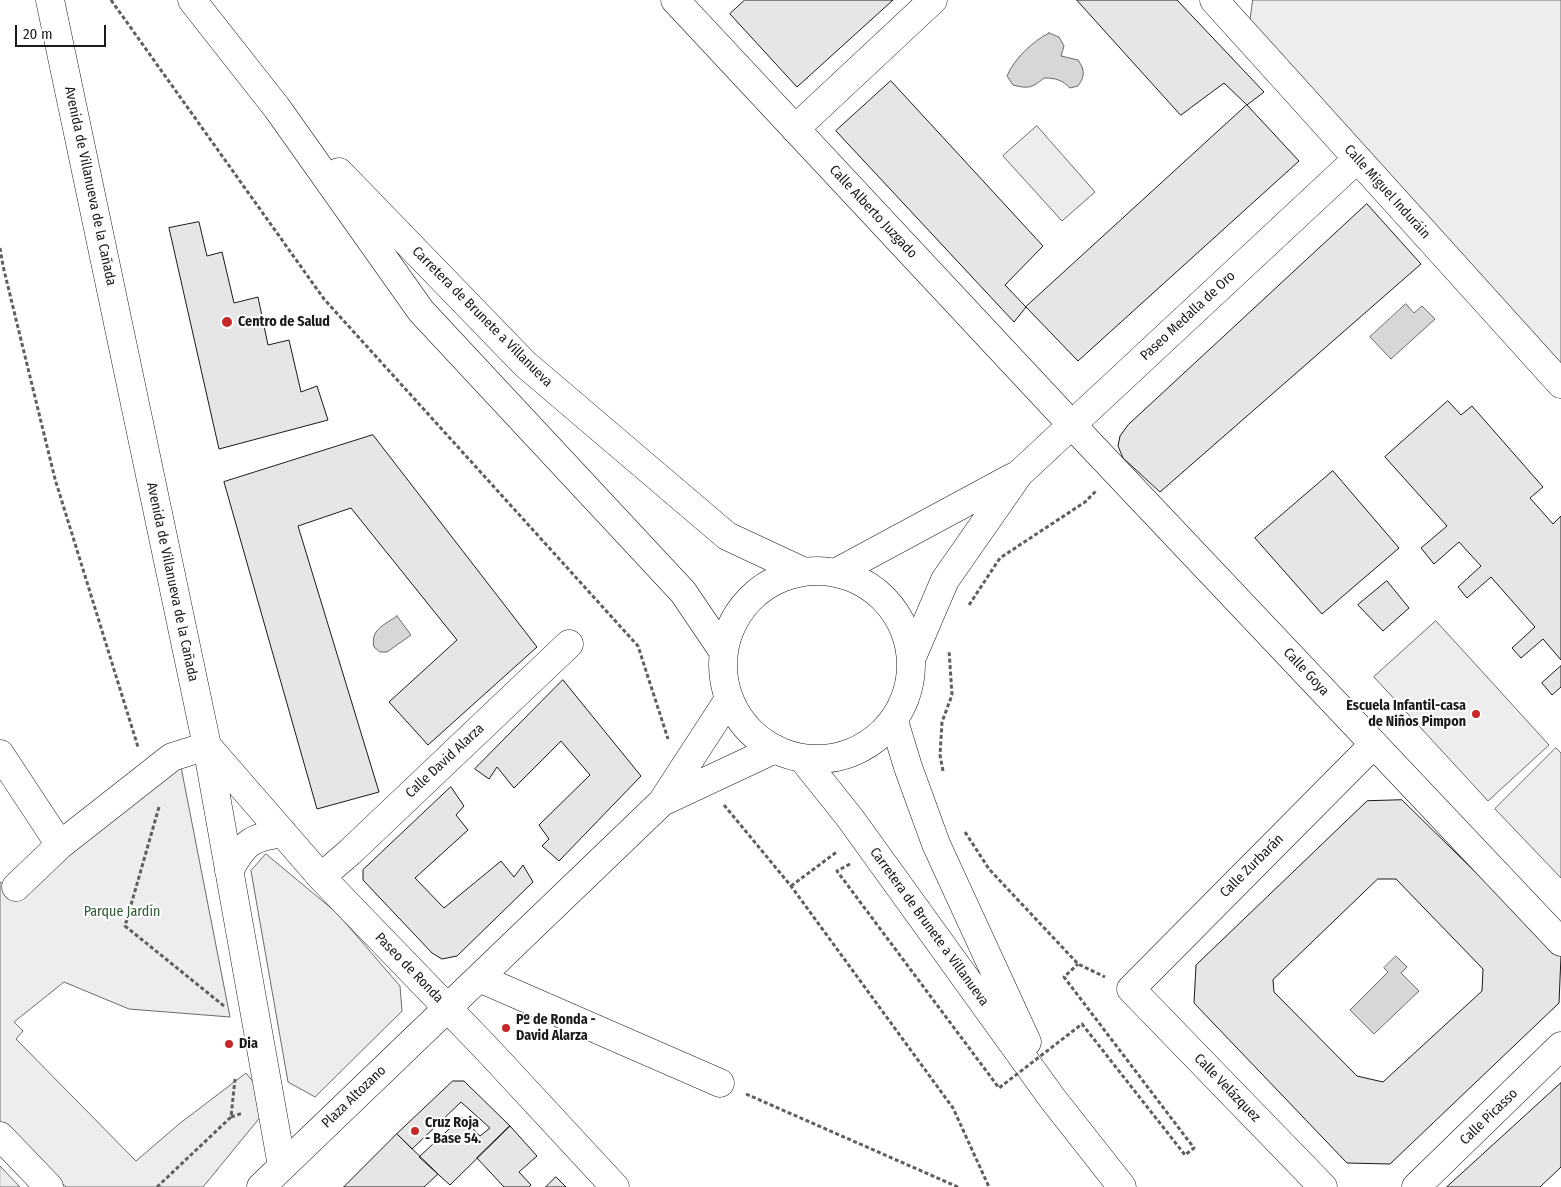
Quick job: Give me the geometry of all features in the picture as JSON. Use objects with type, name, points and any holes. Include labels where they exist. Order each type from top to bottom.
[{"type":"main road","name":"Avenida de Villanueva de la Cañada","points":[[50,0],[206,746],[282,1166]]},
{"type":"main road","name":"Carretera de Brunete a Villanueva","points":[[192,0],[277,108],[421,312],[683,592],[723,651]]},
{"type":"main road","name":"Calle Alberto Juzgado","points":[[675,0],[1072,425]]},
{"type":"main road","points":[[795,129],[933,0]]},
{"type":"main road","name":"Calle Miguel Induráin","points":[[1214,0],[1561,384]]},
{"type":"main road","name":"Carretera de Brunete a Villanueva","points":[[277,108],[525,364],[727,536],[802,571]]},
{"type":"main road","name":"Paseo Medalla de Oro","points":[[912,657],[945,580],[1019,474],[1357,159]]},
{"type":"main road","name":"Calle Goya","points":[[1072,425],[1561,942]]},
{"type":"main road","name":"Paseo Medalla de Oro","points":[[837,572],[1019,474]]},
{"type":"main road","points":[[802,571],[837,572],[874,589],[900,619],[912,657],[911,680],[905,701],[894,721],[869,744],[837,758],[802,758],[775,749],[756,737],[740,719],[729,699],[724,683],[723,651],[732,622],[750,598],[774,581],[802,571]]},
{"type":"main road","name":"Calle David Alarza","points":[[320,877],[350,852],[569,644]]},
{"type":"main road","points":[[447,1008],[662,802],[729,699]]},
{"type":"main road","name":"Carretera de Brunete a Villanueva","points":[[894,721],[908,767],[936,844],[1052,1098]]},
{"type":"main road","name":"Calle Zurbarán","points":[[1131,989],[1374,744]]},
{"type":"main road","points":[[16,887],[60,845],[172,758],[206,746]]},
{"type":"main road","name":"Paseo de Ronda","points":[[206,746],[320,877],[447,1008],[615,1187]]},
{"type":"main road","points":[[662,802],[775,749]]},
{"type":"main road","points":[[0,754],[60,845]]},
{"type":"main road","name":"Carretera de Brunete a Villanueva","points":[[802,758],[850,818],[1052,1098],[1122,1187]]},
{"type":"main road","points":[[229,871],[240,850],[252,841],[266,835],[282,833]]},
{"type":"main road","points":[[479,978],[720,1083]]},
{"type":"main road","name":"Calle Velázquez","points":[[1131,989],[1323,1187]]},
{"type":"main road","name":"Plaza Altozano","points":[[261,1187],[447,1008]]},
{"type":"main road","name":"Calle Picasso","points":[[1416,1187],[1561,1046]]},
{"type":"main road","points":[[0,1136],[49,1187]]},
{"type":"path","points":[[111,0],[324,299],[638,646],[669,742]]},
{"type":"path","points":[[0,248],[2,266],[55,479],[140,754],[172,758]]},
{"type":"path","points":[[964,612],[1000,558],[1085,502],[1115,470]]},
{"type":"path","points":[[943,772],[940,756],[942,722],[952,694],[949,645]]},
{"type":"path","points":[[720,801],[791,886],[953,1108],[989,1187]]},
{"type":"path","points":[[159,804],[125,926],[225,1007]]},
{"type":"path","points":[[964,830],[989,869],[1078,964],[1131,989]]},
{"type":"path","points":[[791,886],[839,850],[850,864],[837,871],[998,1088],[1082,1024],[1185,1155],[1194,1148],[1064,977],[1078,964]]},
{"type":"path","points":[[157,1187],[231,1117],[235,1078]]},
{"type":"path","points":[[720,1083],[958,1187]]},
{"type":"shaded area","points":[[1253,0],[1561,0],[1561,385],[1248,37]]},
{"type":"shaded area","points":[[1049,33],[1059,37],[1064,46],[1061,56],[1078,60],[1083,73],[1078,86],[1070,88],[1052,78],[1044,78],[1030,87],[1013,85],[1007,76],[1014,63],[1031,46]]},
{"type":"shaded area","points":[[1037,126],[1095,192],[1062,221],[1003,156]]},
{"type":"shaded area","points":[[1406,304],[1414,313],[1422,306],[1435,319],[1391,359],[1370,337]]},
{"type":"shaded area","points":[[397,616],[411,635],[387,652],[380,652],[374,647],[374,636],[379,628]]},
{"type":"shaded area","points":[[1436,621],[1549,745],[1488,801],[1374,677]]},
{"type":"shaded area","points":[[1556,748],[1561,753],[1561,878],[1495,809]]},
{"type":"shaded area","name":"Parque Jardín","points":[[181,767],[230,1017],[129,1009],[64,982],[14,1022],[23,1031],[16,1039],[136,1161],[179,1124],[246,1073],[271,1104],[203,1187],[66,1187],[0,1124],[0,882],[19,893]]},
{"type":"shaded area","points":[[266,854],[337,913],[400,986],[402,1011],[315,1097],[288,1082],[251,871]]},
{"type":"shaded area","points":[[1396,956],[1407,967],[1401,973],[1419,991],[1374,1034],[1350,1010],[1388,972],[1384,968]]},
{"type":"shaded area","points":[[0,1166],[20,1187],[0,1187]]},
{"type":"building","points":[[745,0],[893,0],[797,87],[730,14]]},
{"type":"building","points":[[1077,0],[1177,0],[1264,92],[1247,105],[1224,83],[1181,115]]},
{"type":"building","points":[[891,81],[1043,246],[1005,285],[1026,307],[1014,322],[836,131]]},
{"type":"building","points":[[1247,105],[1299,161],[1078,361],[1026,307]]},
{"type":"building","points":[[1367,204],[1421,264],[1160,492],[1123,458],[1118,446],[1120,436],[1128,425]]},
{"type":"building","name":"Centro de Salud","points":[[199,222],[207,256],[222,252],[234,303],[258,297],[268,345],[289,340],[301,392],[317,386],[328,420],[219,449],[169,228]]},
{"type":"building","points":[[1448,401],[1461,415],[1472,406],[1543,487],[1530,498],[1553,524],[1561,516],[1561,660],[1543,639],[1521,658],[1512,648],[1535,627],[1491,577],[1467,598],[1458,587],[1481,566],[1459,542],[1434,564],[1421,548],[1447,526],[1385,457]]},
{"type":"building","points":[[373,435],[537,647],[428,745],[389,702],[457,640],[351,508],[298,526],[379,792],[317,809],[224,482]]},
{"type":"building","points":[[1333,471],[1399,548],[1322,614],[1255,538]]},
{"type":"building","points":[[1387,581],[1409,608],[1383,631],[1358,605]]},
{"type":"building","points":[[1561,666],[1561,687],[1552,695],[1542,683]]},
{"type":"building","points":[[563,680],[641,776],[559,861],[542,846],[549,839],[539,825],[590,775],[561,741],[514,788],[497,767],[489,779],[475,769]]},
{"type":"building","points":[[451,787],[464,806],[456,815],[468,830],[415,878],[444,908],[501,861],[514,877],[523,865],[533,882],[457,956],[442,959],[432,953],[363,880],[363,870]]},
{"type":"building","points":[[1402,800],[1561,956],[1559,1003],[1390,1164],[1347,1163],[1194,1003],[1196,965],[1367,801]],"holes":[[[1378,879],[1396,879],[1483,969],[1482,991],[1383,1082],[1357,1076],[1274,992],[1273,980]]]},
{"type":"building","name":"Cruz Roja - Base 54.","points":[[453,1081],[464,1081],[510,1126],[450,1185],[419,1157],[462,1117],[480,1136],[490,1128],[461,1102],[412,1149],[397,1134]]},
{"type":"building","points":[[1561,1083],[1561,1167],[1540,1187],[1447,1187]]},
{"type":"building","points":[[510,1126],[537,1156],[519,1172],[531,1185],[529,1187],[504,1187],[477,1158]]},
{"type":"building","points":[[397,1134],[438,1174],[424,1187],[344,1187]]},
{"type":"building","points":[[556,1177],[566,1187],[546,1187]]},
{"type":"place","name":"Centro de Salud","points":[[227,322]]},
{"type":"place","name":"Escuela Infantil-casa de Niños Pimpon","points":[[1476,714]]},
{"type":"place","name":"Pº de Ronda - David Alarza","points":[[506,1028]]},
{"type":"place","name":"Dia","points":[[229,1044]]},
{"type":"place","name":"Cruz Roja - Base 54.","points":[[415,1131]]}]
